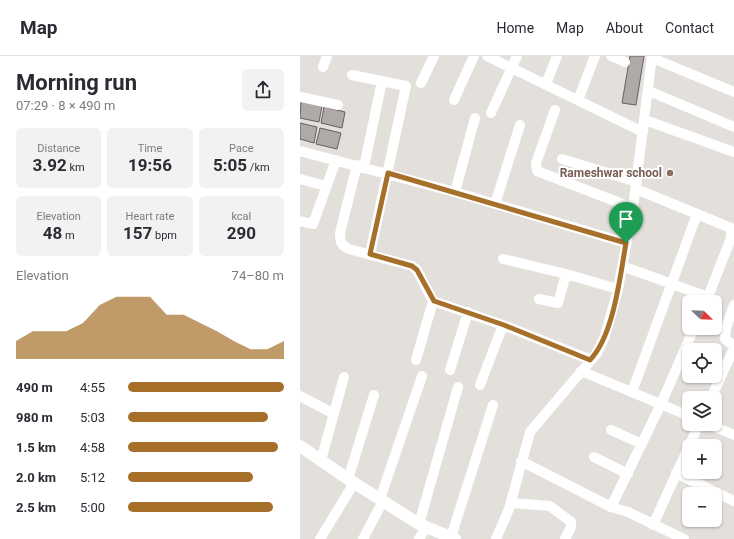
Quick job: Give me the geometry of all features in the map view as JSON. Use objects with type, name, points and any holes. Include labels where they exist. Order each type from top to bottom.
[{"type":"street","points":[[323,67],[327,56]]},
{"type":"street","points":[[421,83],[434,56]]},
{"type":"street","points":[[454,100],[474,56]]},
{"type":"street","points":[[487,56],[643,132]]},
{"type":"street","points":[[491,112],[517,56]]},
{"type":"street","points":[[546,84],[557,56]]},
{"type":"street","points":[[578,100],[595,56]]},
{"type":"street","points":[[611,56],[624,62]]},
{"type":"street","points":[[496,539],[511,503],[530,432],[597,353],[605,336],[618,289],[633,208],[649,91],[652,57],[734,92]]},
{"type":"street","points":[[352,75],[406,86],[370,254]]},
{"type":"street","points":[[382,81],[361,166],[340,233],[340,241],[343,246],[349,249],[412,266],[417,270],[434,301],[503,325],[590,360]]},
{"type":"street","points":[[649,91],[734,127]]},
{"type":"street","points":[[300,96],[338,105]]},
{"type":"street","points":[[555,110],[536,163],[537,171],[633,208]]},
{"type":"street","points":[[455,192],[475,118]]},
{"type":"street","points":[[645,120],[734,152]]},
{"type":"street","points":[[495,204],[520,125]]},
{"type":"street","points":[[300,151],[388,173],[626,243]]},
{"type":"street","points":[[562,159],[636,186],[697,214],[727,225],[732,232],[709,295]]},
{"type":"street","points":[[300,221],[313,224],[336,160]]},
{"type":"street","points":[[300,179],[326,186]]},
{"type":"street","points":[[632,392],[697,214]]},
{"type":"street","points":[[503,259],[566,274],[618,289]]},
{"type":"street","points":[[622,266],[672,284],[696,295]]},
{"type":"street","points":[[539,299],[558,303],[566,274]]},
{"type":"street","points":[[416,360],[434,301]]},
{"type":"street","points":[[714,391],[734,347],[725,339],[726,328],[734,306]]},
{"type":"street","points":[[450,370],[468,312]]},
{"type":"street","points":[[480,384],[503,325]]},
{"type":"street","points":[[611,507],[661,404],[691,335]]},
{"type":"street","points":[[581,371],[682,413]]},
{"type":"street","points":[[363,539],[382,500],[422,376]]},
{"type":"street","points":[[321,460],[344,377]]},
{"type":"street","points":[[420,539],[458,387]]},
{"type":"street","points":[[320,539],[351,481],[374,395]]},
{"type":"street","points":[[300,396],[334,414]]},
{"type":"street","points":[[300,446],[351,481],[423,525],[448,537],[493,405]]},
{"type":"street","points":[[611,430],[642,444]]},
{"type":"street","points":[[722,430],[734,435]]},
{"type":"street","points":[[653,525],[696,431]]},
{"type":"street","points":[[594,457],[628,474]]},
{"type":"street","points":[[521,462],[611,507],[684,539]]},
{"type":"street","points":[[676,473],[734,501]]},
{"type":"street","points":[[511,503],[550,506],[571,522],[571,527],[564,539]]},
{"type":"building","points":[[630,56],[644,56],[636,105],[622,103]]},
{"type":"building","points":[[301,101],[322,106],[319,122],[300,118]]},
{"type":"building","points":[[324,107],[345,112],[342,128],[321,123]]},
{"type":"building","points":[[300,123],[317,127],[314,143],[300,139]]},
{"type":"building","points":[[320,128],[341,133],[337,149],[316,144]]},
{"type":"place","name":"Rameshwar school","points":[[670,173]]},
{"type":"route","points":[[388,173],[626,243],[618,289],[605,336],[597,353],[590,360],[504,325],[434,301],[417,270],[412,266],[370,254],[388,173]]}]
